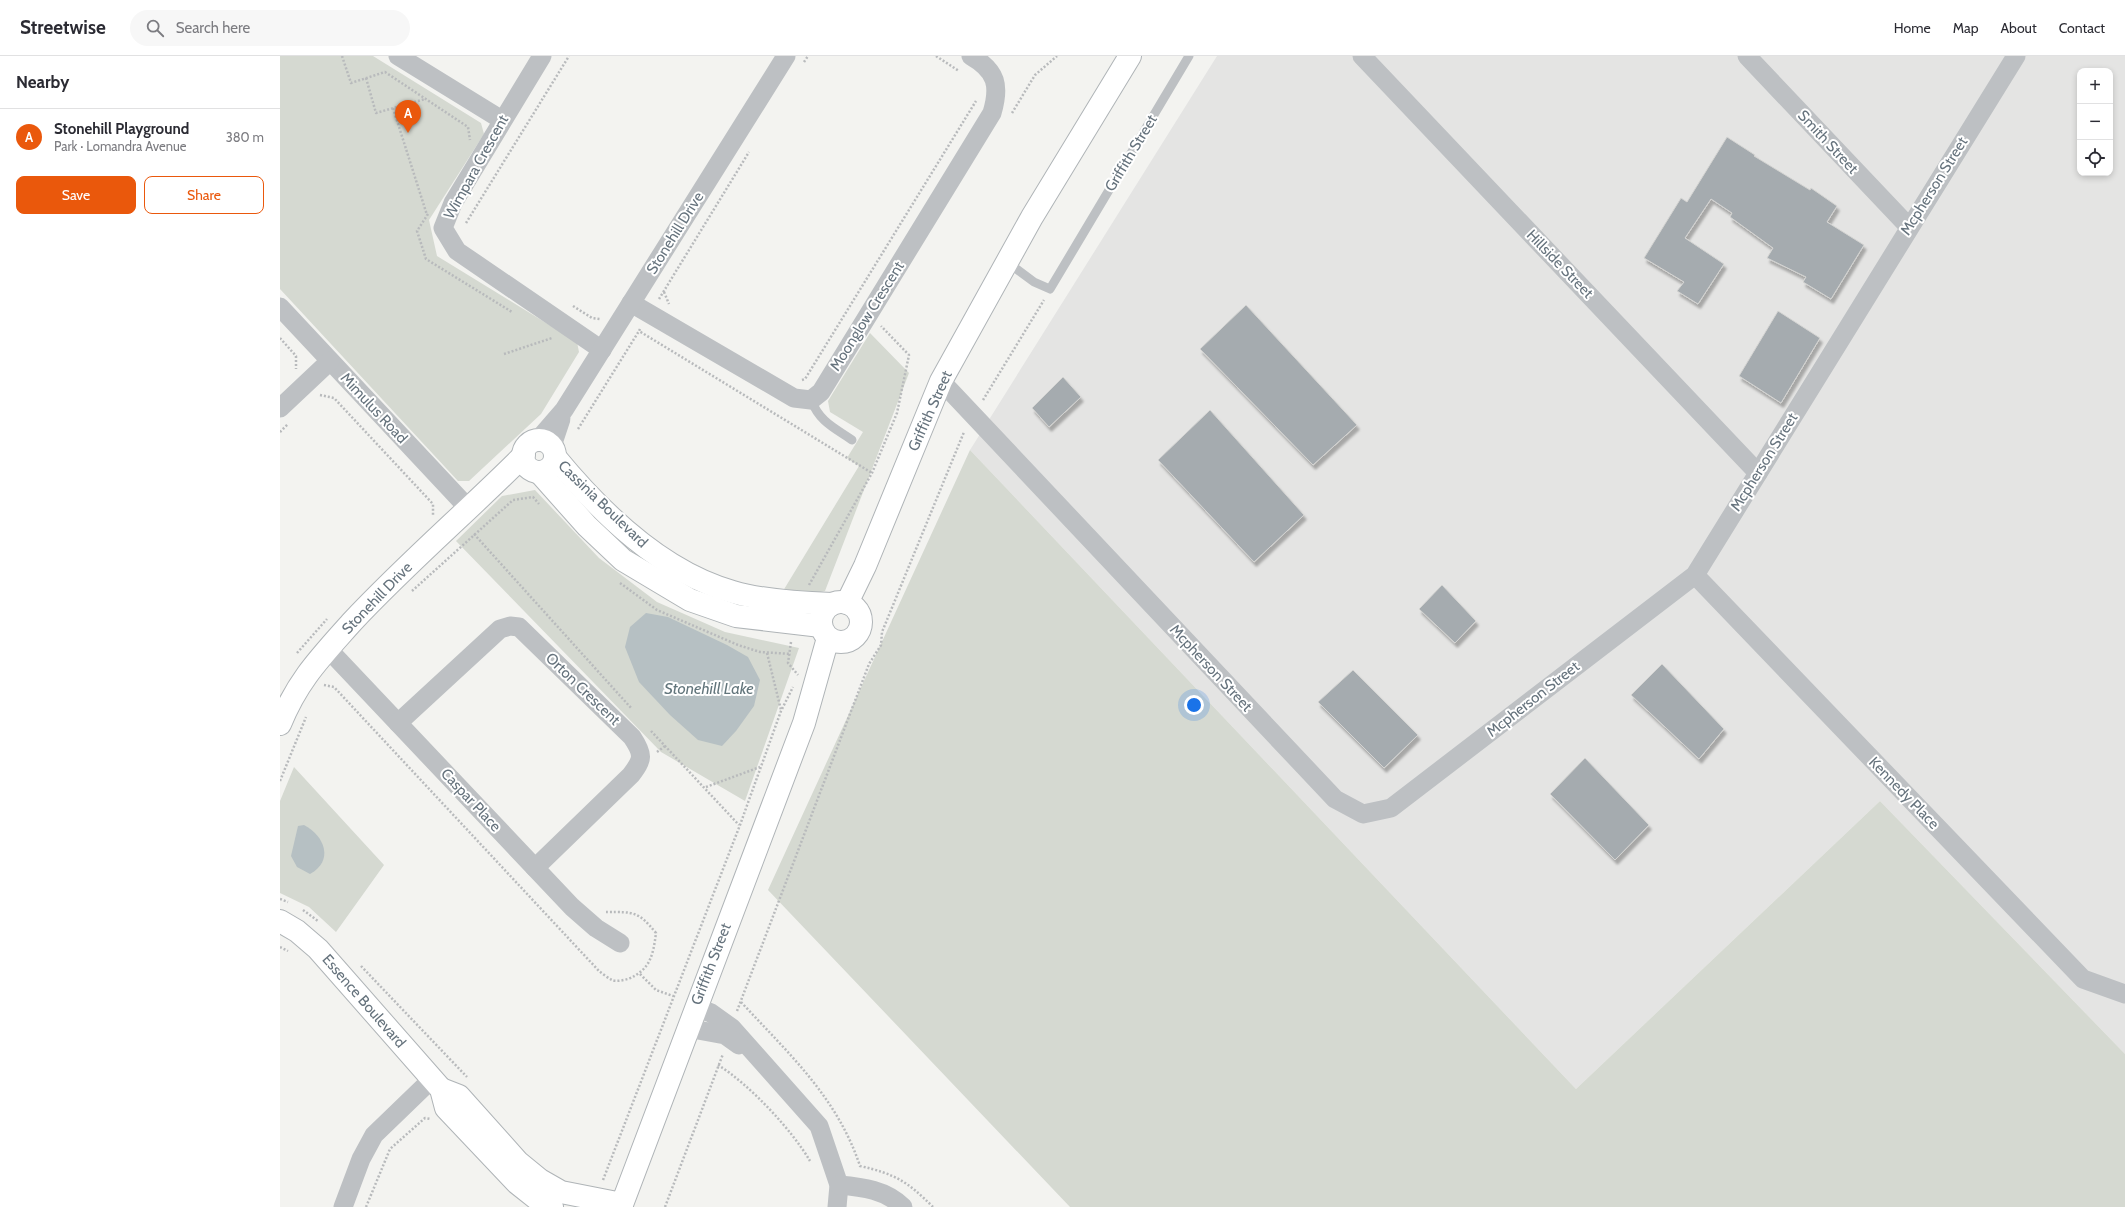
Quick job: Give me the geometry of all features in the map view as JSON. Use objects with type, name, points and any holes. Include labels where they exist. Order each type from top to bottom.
[{"type":"street","points":[[398,56],[502,120]]},
{"type":"street","name":"Wimpara Crescent","points":[[542,56],[453,202],[443,228],[457,251],[602,350]]},
{"type":"street","name":"Stonehill Drive","points":[[280,724],[299,685],[313,665],[335,656],[387,584],[492,487],[540,457],[564,410],[786,56]]},
{"type":"street","name":"Moonglow Crescent","points":[[811,400],[821,392],[992,113],[996,98],[996,85],[992,74],[981,62],[971,56]]},
{"type":"street","name":"Griffith Street","points":[[621,1206],[695,1006],[804,723],[832,635],[823,613],[845,605],[865,566],[942,381],[1032,217],[1130,56]]},
{"type":"street","name":"Hillside Street","points":[[1362,56],[1758,472]]},
{"type":"street","name":"Smith Street","points":[[1747,56],[1909,227]]},
{"type":"street","name":"Mcpherson Street","points":[[942,381],[1335,799],[1363,814],[1391,808],[1695,574],[2016,56]]},
{"type":"street","points":[[631,303],[794,398],[811,400]]},
{"type":"street","name":"Mimulus Road","points":[[280,307],[469,509]]},
{"type":"street","points":[[285,415],[330,361]]},
{"type":"street","name":"Cassinia Boulevard","points":[[540,457],[571,477],[617,521],[656,554],[689,575],[734,592],[799,602],[845,605]]},
{"type":"street","name":"Cassinia Boulevard","points":[[540,457],[587,526],[623,560],[659,583],[690,600],[736,616],[792,623],[832,635]]},
{"type":"street","name":"Kennedy Place","points":[[1695,574],[2083,979],[2125,994]]},
{"type":"street","points":[[832,635],[856,636],[861,628],[862,619],[845,605]]},
{"type":"street","name":"Orton Crescent","points":[[398,723],[500,629],[510,626],[519,627],[632,737],[640,749],[641,759],[631,775],[535,868]]},
{"type":"street","name":"Caspar Place","points":[[335,656],[572,907],[596,928],[620,943]]},
{"type":"street","name":"Essence Boulevard","points":[[286,912],[297,931],[318,949],[437,1084],[459,1096],[518,1162],[540,1180],[561,1192],[621,1206]]},
{"type":"street","points":[[695,1006],[711,1013],[754,1055],[819,1126],[839,1185],[837,1207]]},
{"type":"street","points":[[687,1028],[725,1035],[730,1033]]},
{"type":"street","points":[[343,1207],[361,1160],[374,1135],[409,1101],[437,1084]]},
{"type":"street","name":"Essence Boulevard","points":[[437,1084],[446,1108],[517,1183],[541,1202],[552,1207]]},
{"type":"street","points":[[839,1185],[868,1188],[895,1199],[904,1207]]},
{"type":"lane","name":"Griffith Street","points":[[1050,289],[1189,56]]},
{"type":"lane","points":[[1007,262],[1034,282],[1050,289]]},
{"type":"lane","points":[[811,400],[817,413],[824,422],[852,440]]},
{"type":"path","points":[[465,224],[569,56]]},
{"type":"path","points":[[804,63],[808,56]]},
{"type":"path","points":[[936,56],[965,74]]},
{"type":"path","points":[[941,60],[943,56]]},
{"type":"path","points":[[1010,115],[1035,76],[1057,56]]},
{"type":"path","points":[[366,78],[376,113],[426,99]]},
{"type":"path","points":[[799,382],[805,379],[978,96]]},
{"type":"path","points":[[393,108],[427,216]]},
{"type":"path","points":[[577,430],[664,292],[750,150]]},
{"type":"path","points":[[665,1207],[869,664],[881,645],[882,632],[972,413],[989,392],[1050,289]]},
{"type":"path","points":[[664,292],[670,307]]},
{"type":"path","points":[[572,306],[592,318],[601,319]]},
{"type":"path","points":[[799,602],[872,473],[897,413],[909,355],[880,324]]},
{"type":"path","points":[[639,331],[872,473]]},
{"type":"path","points":[[504,354],[552,337]]},
{"type":"path","points":[[280,338],[296,356],[296,370],[292,373]]},
{"type":"path","points":[[316,399],[320,395],[334,398],[433,504],[433,518]]},
{"type":"path","points":[[280,432],[285,415]]},
{"type":"path","points":[[408,595],[474,534],[633,711]]},
{"type":"path","points":[[294,658],[302,646],[329,617]]},
{"type":"path","points":[[602,1183],[740,825],[781,711],[798,675],[788,663],[791,654],[792,623]]},
{"type":"path","points":[[767,653],[781,711]]},
{"type":"path","points":[[320,689],[335,656]]},
{"type":"path","points":[[280,781],[307,715]]},
{"type":"path","points":[[649,729],[706,787],[740,825]]},
{"type":"path","points":[[706,787],[761,767]]},
{"type":"path","points":[[280,899],[286,912]]},
{"type":"path","points":[[298,907],[311,914],[320,923]]},
{"type":"path","points":[[280,947],[292,954]]},
{"type":"path","points":[[357,962],[470,1081]]},
{"type":"path","points":[[640,974],[656,990],[673,996]]},
{"type":"path","points":[[741,1002],[826,1097],[851,1141],[860,1166],[885,1172],[904,1181],[914,1187],[933,1207]]},
{"type":"path","points":[[718,1065],[742,1082],[791,1135],[812,1162]]},
{"type":"path","points":[[409,1101],[425,1118],[436,1120]]},
{"type":"path","points":[[366,1207],[390,1149],[425,1118]]},
{"type":"shaded area","points":[[280,56],[373,56],[481,123],[484,134],[429,220],[437,256],[577,342],[579,352],[541,414],[469,481],[458,481],[280,289]]},
{"type":"shaded area","points":[[1217,56],[2125,56],[2125,1054],[1880,801],[1576,1089],[970,450]]},
{"type":"shaded area","points":[[870,333],[909,373],[825,591],[807,595],[783,591],[859,466],[847,458],[863,432],[830,412],[828,401]]},
{"type":"shaded area","points":[[970,450],[1576,1089],[1880,801],[2125,1054],[2125,1207],[1070,1207],[768,890]]},
{"type":"shaded area","points":[[535,490],[599,558],[657,602],[725,632],[799,648],[745,801],[661,752],[456,541],[502,496]]},
{"type":"shaded area","points":[[294,767],[384,865],[336,932],[309,907],[280,893],[280,801]]},
{"type":"water","name":"Stonehill Lake","points":[[646,613],[668,617],[727,645],[748,657],[760,680],[754,706],[736,731],[722,746],[698,740],[670,715],[639,682],[625,647],[630,627]]},
{"type":"water","points":[[304,825],[317,835],[324,849],[322,862],[317,869],[310,874],[297,867],[291,856],[298,826]]},
{"type":"building","points":[[1727,137],[1755,155],[1754,156],[1810,190],[1811,188],[1837,206],[1827,222],[1864,245],[1831,299],[1803,282],[1806,277],[1767,258],[1773,248],[1730,217],[1732,213],[1711,199],[1685,238],[1724,264],[1698,304],[1677,291],[1684,282],[1644,258],[1681,198],[1687,202]]},
{"type":"building","points":[[1246,305],[1357,425],[1313,465],[1200,349]]},
{"type":"building","points":[[1778,311],[1820,338],[1781,403],[1739,376]]},
{"type":"building","points":[[1063,377],[1081,397],[1049,427],[1032,408]]},
{"type":"building","points":[[1210,410],[1304,515],[1254,562],[1158,460]]},
{"type":"building","points":[[1442,585],[1476,621],[1455,643],[1419,609]]},
{"type":"building","points":[[1662,664],[1724,729],[1699,759],[1631,695]]},
{"type":"building","points":[[1353,670],[1418,735],[1384,768],[1318,702]]},
{"type":"building","points":[[1585,758],[1649,825],[1615,860],[1550,794]]},
{"type":"place","name":"Stonehill Playground","points":[[408,133]]}]
